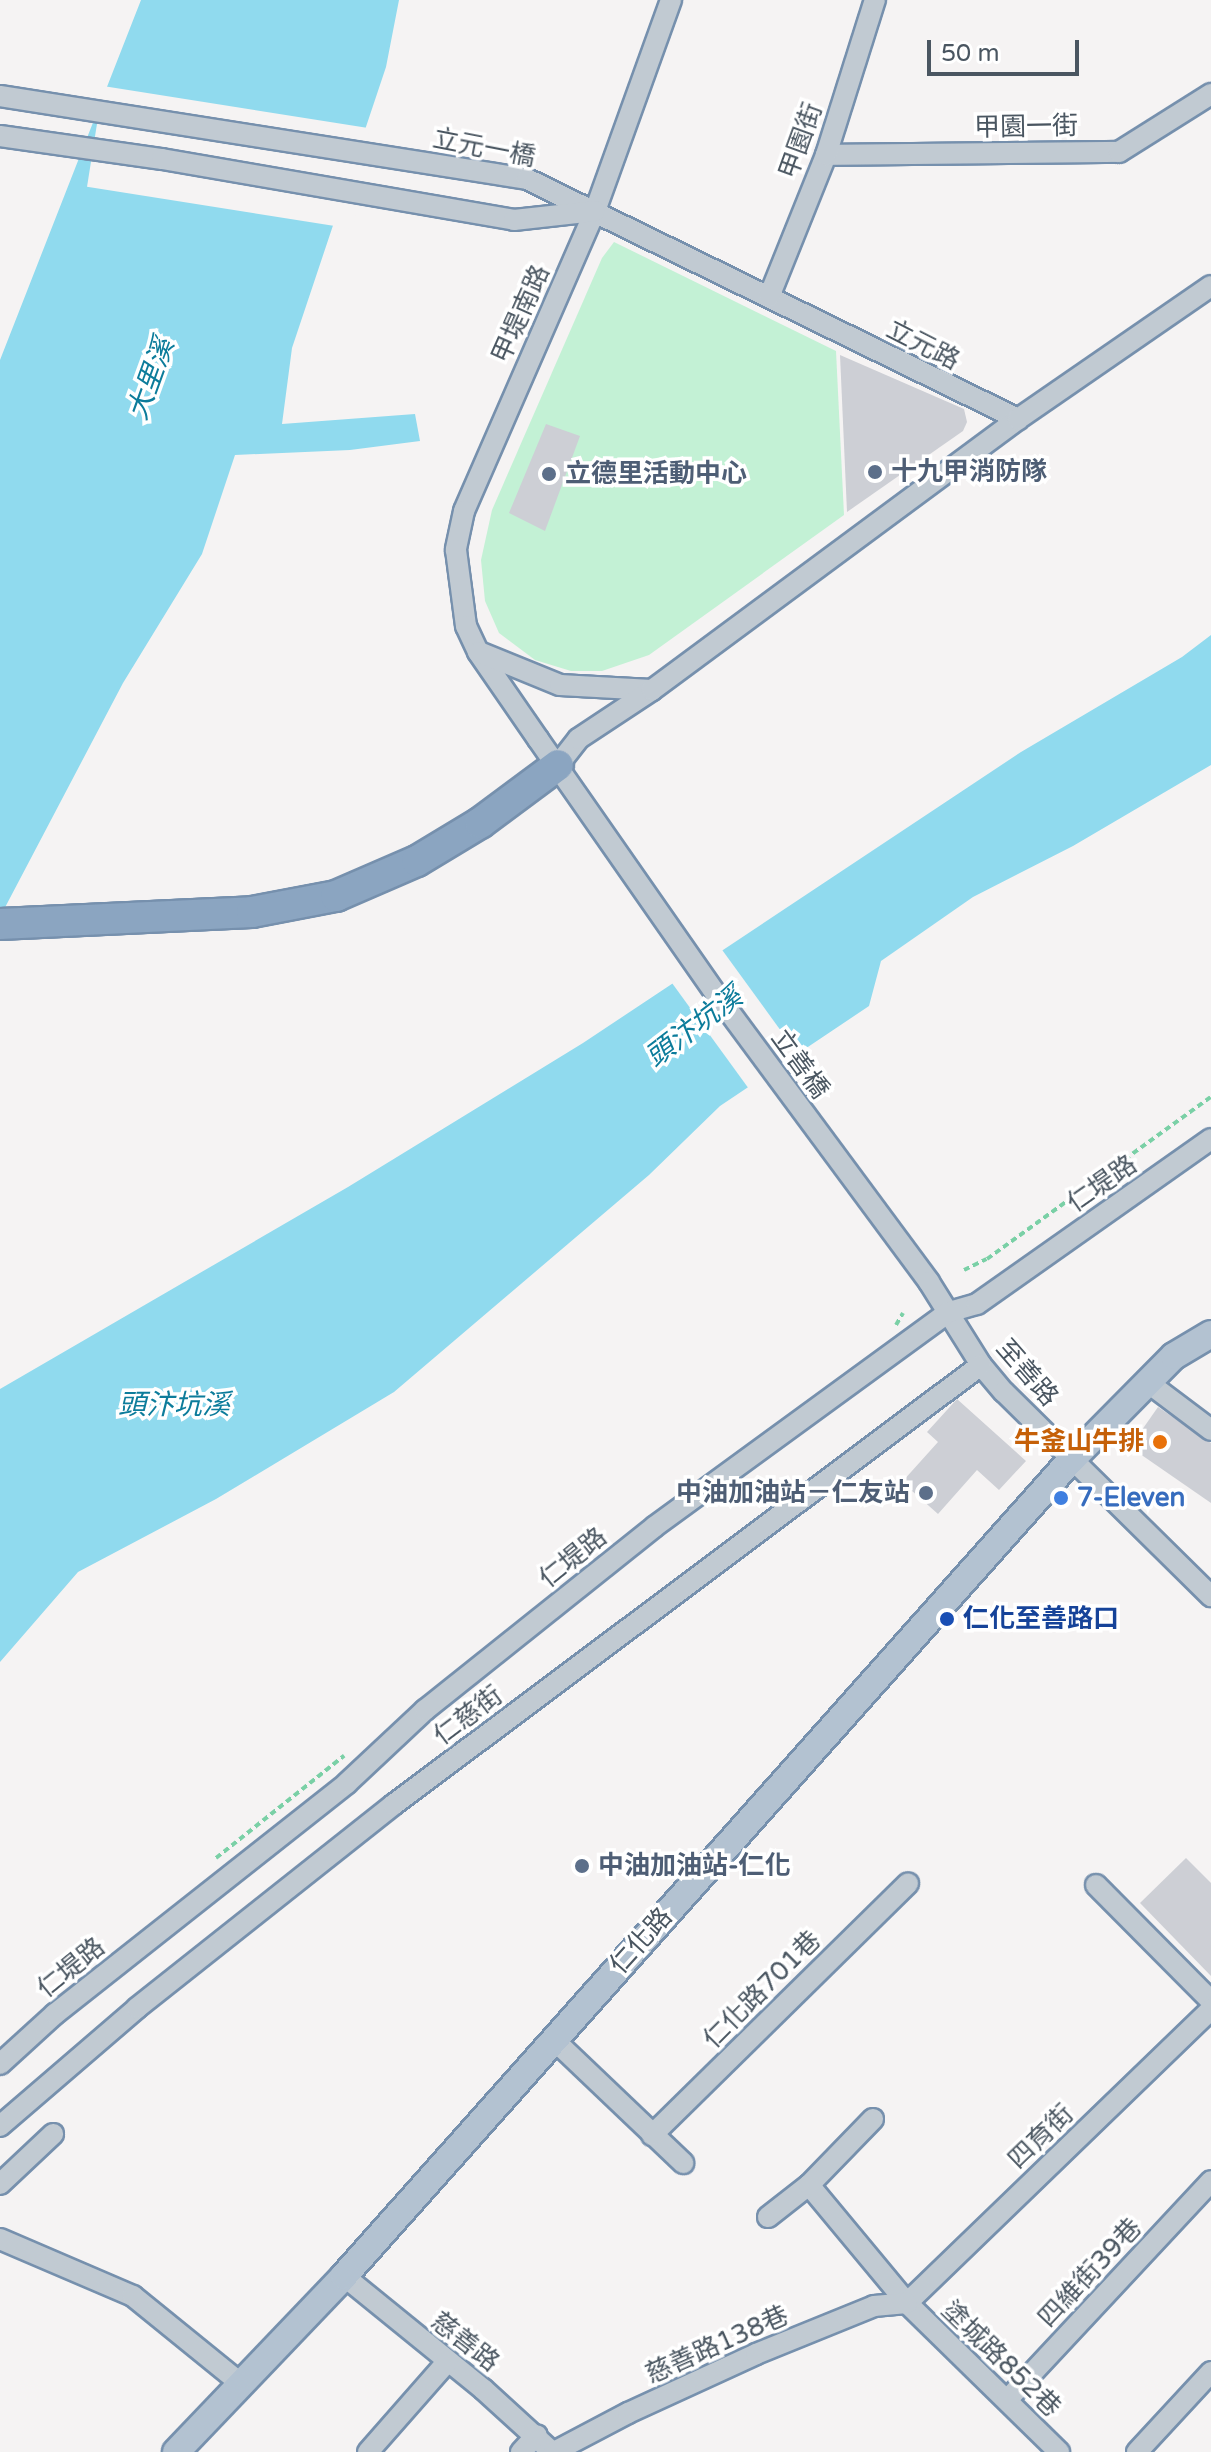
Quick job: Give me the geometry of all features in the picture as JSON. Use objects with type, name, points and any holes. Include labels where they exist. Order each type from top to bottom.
[{"type":"highway","points":[[0,924],[252,912],[336,896],[417,861],[480,823],[558,765]]},
{"type":"main road","name":"仁化路","points":[[176,2452],[239,2382],[344,2276],[1071,1460],[1146,1381],[1174,1356],[1211,1334]]},
{"type":"street","name":"甲堤南路","points":[[558,765],[478,652],[466,626],[457,573],[461,520],[595,211],[671,0]]},
{"type":"street","name":"甲園街","points":[[769,297],[826,155],[875,0]]},
{"type":"street","name":"甲園一街","points":[[826,155],[1119,152],[1211,94]]},
{"type":"street","name":"立元一橋","points":[[0,96],[514,177],[595,211]]},
{"type":"street","points":[[0,136],[162,159],[514,220],[595,211]]},
{"type":"street","name":"立元路","points":[[595,211],[1018,419]]},
{"type":"street","points":[[558,765],[578,739],[652,690],[1018,419],[1211,286]]},
{"type":"street","points":[[478,652],[560,685],[652,690]]},
{"type":"street","name":"立善橋","points":[[558,765],[719,998],[949,1312]]},
{"type":"street","name":"仁堤路","points":[[0,2064],[67,2005],[347,1783],[425,1710],[642,1536],[949,1312],[977,1304],[1211,1139]]},
{"type":"street","name":"至善路","points":[[949,1312],[981,1365],[1071,1460],[1211,1596]]},
{"type":"street","name":"仁慈街","points":[[0,2126],[171,1980],[393,1805],[981,1365]]},
{"type":"street","points":[[1146,1381],[1211,1430]]},
{"type":"street","name":"仁化路701巷","points":[[652,2135],[908,1883]]},
{"type":"street","points":[[1096,1885],[1211,2001]]},
{"type":"street","name":"四育街","points":[[907,2303],[1211,2009]]},
{"type":"street","points":[[553,2039],[683,2163]]},
{"type":"street","points":[[768,2217],[809,2185],[873,2119]]},
{"type":"street","points":[[0,2184],[53,2134]]},
{"type":"street","name":"四維街39巷","points":[[1007,2400],[1211,2181]]},
{"type":"street","name":"塗城路852巷","points":[[809,2185],[907,2303],[1059,2452]]},
{"type":"street","points":[[0,2239],[133,2296],[239,2382]]},
{"type":"street","name":"慈善路","points":[[344,2276],[537,2435],[553,2452]]},
{"type":"street","name":"慈善路138巷","points":[[553,2452],[628,2413],[756,2354],[874,2306],[907,2303]]},
{"type":"street","points":[[368,2452],[447,2362]]},
{"type":"street","points":[[1137,2452],[1211,2372]]},
{"type":"street","points":[[521,2452],[537,2435]]},
{"type":"path","points":[[964,1270],[987,1259],[1211,1097]]},
{"type":"green space","points":[[614,242],[836,351],[844,515],[649,655],[602,671],[571,671],[535,660],[499,633],[485,601],[481,560],[492,510],[602,258]]},
{"type":"water","name":"大里溪","points":[[141,0],[399,0],[386,67],[292,348],[282,424],[415,414],[420,441],[350,450],[235,455],[202,554],[123,683],[0,917],[0,360]]},
{"type":"water","name":"頭汴坑溪","points":[[1211,635],[1211,765],[1073,846],[973,897],[881,961],[869,1006],[720,1106],[649,1175],[394,1392],[216,1499],[78,1572],[0,1662],[0,1389],[348,1187],[583,1043],[1021,752],[1182,657]]},
{"type":"pier","points":[[103,86],[370,128],[354,229],[87,187]]},
{"type":"pier","points":[[720,947],[800,1057],[751,1092],[671,982]]},
{"type":"building","name":"十九甲消防隊","points":[[840,355],[964,409],[967,422],[963,431],[847,512]]},
{"type":"building","points":[[546,424],[580,436],[545,531],[509,513]]},
{"type":"building","points":[[957,1399],[1026,1461],[999,1490],[977,1470],[938,1514],[902,1482],[938,1442],[927,1432]]},
{"type":"building","points":[[1158,1407],[1211,1443],[1211,1503],[1130,1447]]},
{"type":"building","points":[[1186,1858],[1211,1883],[1211,1976],[1140,1903]]},
{"type":"place","name":"十九甲消防隊","points":[[875,472]]},
{"type":"place","name":"立德里活動中心","points":[[549,474]]},
{"type":"place","name":"牛釜山牛排","points":[[1160,1442]]},
{"type":"place","name":"中油加油站－仁友站","points":[[926,1493]]},
{"type":"place","name":"7-Eleven","points":[[1061,1498]]},
{"type":"place","name":"仁化至善路口","points":[[947,1619]]},
{"type":"place","name":"中油加油站-仁化","points":[[582,1866]]}]
